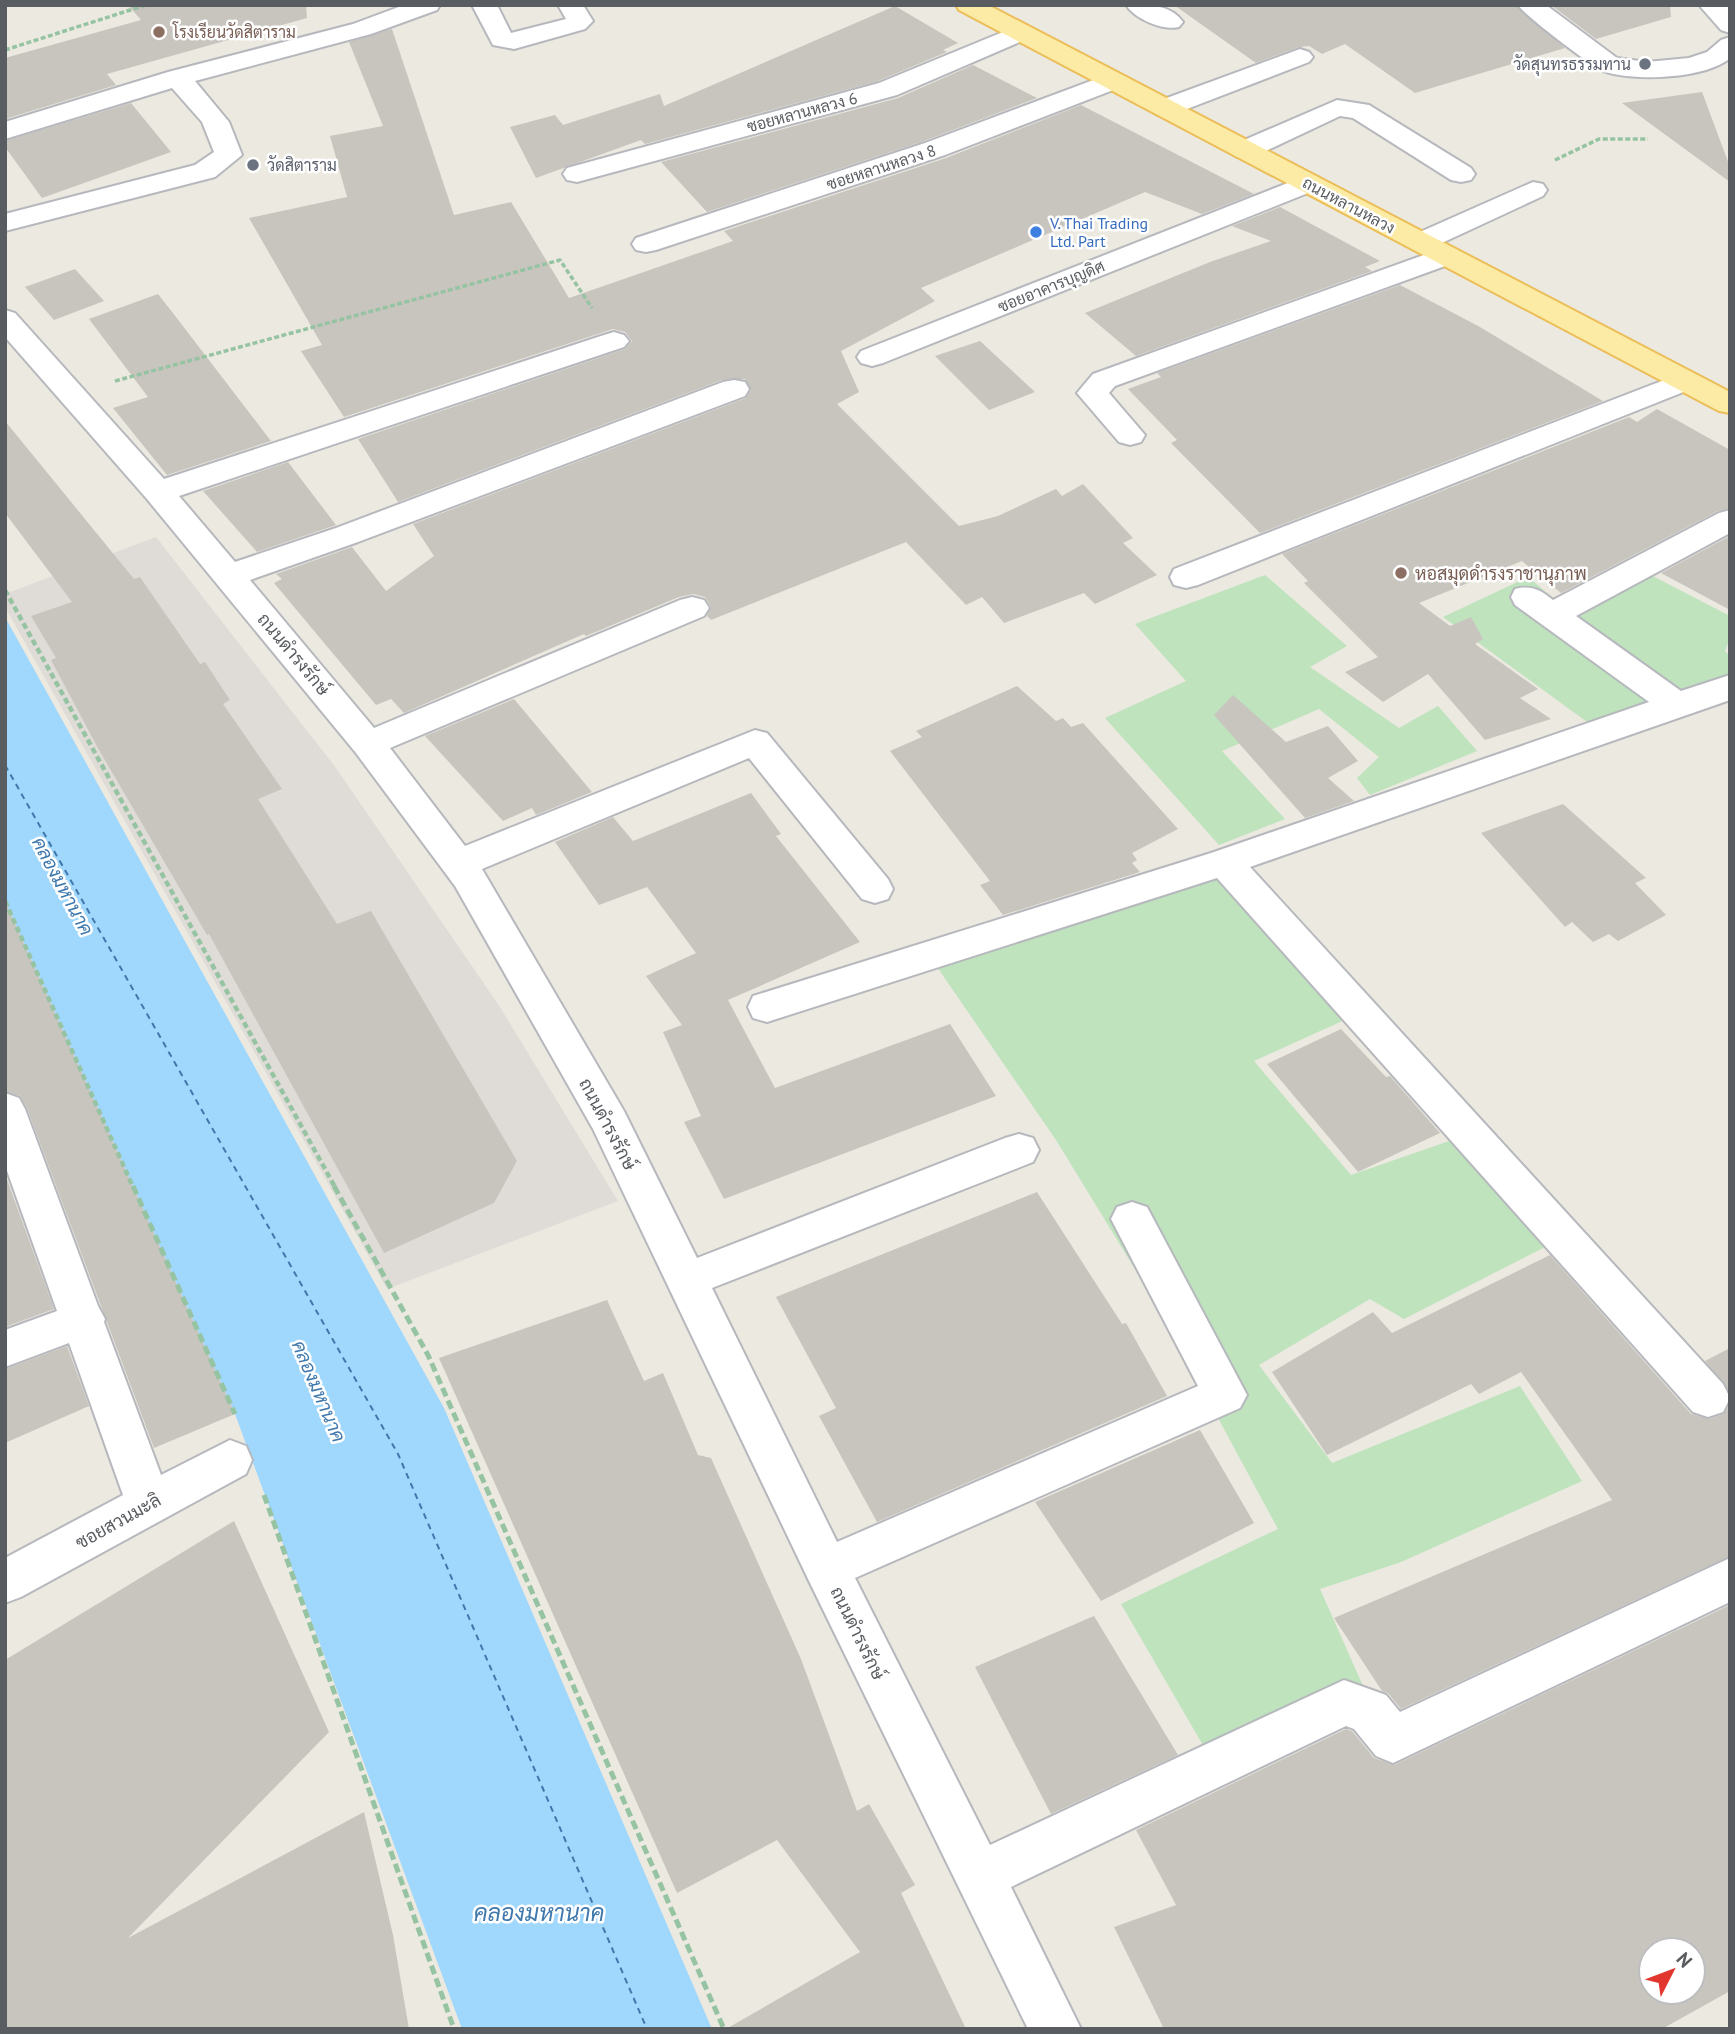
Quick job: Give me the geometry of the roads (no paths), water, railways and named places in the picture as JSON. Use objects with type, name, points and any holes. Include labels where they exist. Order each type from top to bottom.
[{"type":"main road","name":"ถนนหลานหลวง","points":[[968,5],[1730,404]]},
{"type":"street","points":[[5,131],[177,78],[362,29],[428,5]]},
{"type":"street","points":[[484,5],[502,40],[514,41],[576,24],[580,21],[570,5]]},
{"type":"street","points":[[1138,5],[1170,22]]},
{"type":"street","points":[[1530,5],[1610,65],[1647,70],[1692,65],[1716,58],[1730,45]]},
{"type":"street","points":[[1711,5],[1730,25]]},
{"type":"street","name":"ซอยหลานหลวง 6","points":[[577,174],[888,89],[1020,33]]},
{"type":"street","points":[[1165,108],[1300,57]]},
{"type":"street","points":[[5,223],[205,171],[228,155],[223,131],[196,96],[177,78]]},
{"type":"street","name":"ซอยหลานหลวง 8","points":[[646,244],[935,149],[1112,81]]},
{"type":"street","points":[[1245,150],[1337,108],[1360,111],[1461,174]]},
{"type":"street","name":"ซอยอาคารบุญดิศ","points":[[872,357],[1308,183]]},
{"type":"street","points":[[1130,435],[1092,393],[1104,380],[1434,249],[1533,190]]},
{"type":"street","name":"ถนนดำรงรักษ์","points":[[5,320],[229,576],[368,744],[468,876],[610,1122],[826,1568],[1055,2029]]},
{"type":"street","points":[[158,492],[614,341]]},
{"type":"street","points":[[1186,577],[1685,381]]},
{"type":"street","points":[[229,576],[347,535],[734,389]]},
{"type":"street","points":[[1677,706],[1539,606],[1730,520]]},
{"type":"street","points":[[368,744],[692,608]]},
{"type":"street","points":[[767,1007],[1224,862],[1730,687]]},
{"type":"street","points":[[457,864],[755,742],[875,889]]},
{"type":"street","points":[[1224,862],[1708,1398]]},
{"type":"street","points":[[5,1109],[84,1319],[149,1504]]},
{"type":"street","points":[[686,1280],[1019,1150]]},
{"type":"street","points":[[826,1568],[1225,1395],[1132,1219]]},
{"type":"street","points":[[5,1349],[84,1319]]},
{"type":"street","name":"ซอยสวนมะลิ","points":[[5,1583],[230,1460]]},
{"type":"street","points":[[979,1876],[1344,1703],[1370,1711],[1393,1740],[1730,1579]]},
{"type":"water","name":"คลองมหานาค","points":[[5,617],[444,1408],[712,2029],[462,2029],[235,1414],[5,901]]},
{"type":"place","name":"โรงเรียนวัดสิตาราม","points":[[159,32]]},
{"type":"place","name":"วัดสุนทรธรรมทาน","points":[[1645,64]]},
{"type":"place","name":"วัดสิตาราม","points":[[253,165]]},
{"type":"place","name":"V. Thai Trading Ltd. Part","points":[[1036,232]]},
{"type":"place","name":"หอสมุดดำรงราชานุภาพ","points":[[1401,573]]}]
